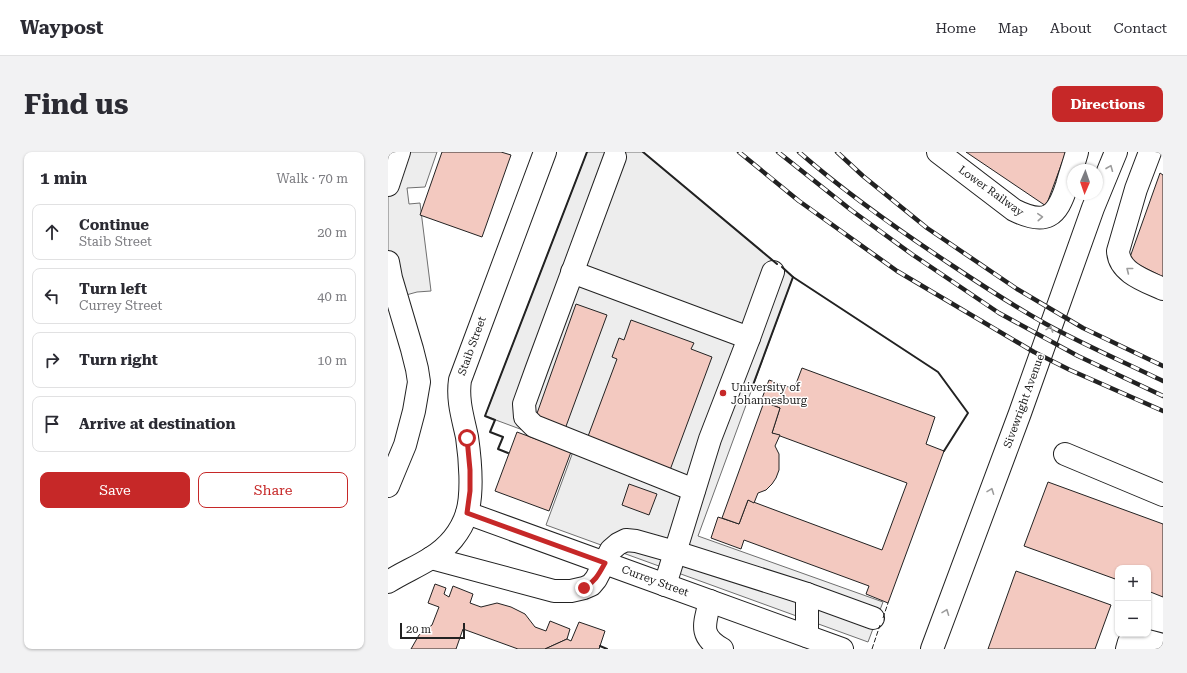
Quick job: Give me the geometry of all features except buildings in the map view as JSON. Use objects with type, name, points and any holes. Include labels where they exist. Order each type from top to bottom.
[{"type":"street","points":[[388,185],[399,152]]},
{"type":"street","name":"Staib Street","points":[[388,582],[432,558],[447,546],[460,529],[467,513],[470,491],[470,470],[467,438],[458,390],[460,380],[545,152]]},
{"type":"street","name":"Lower Railway","points":[[938,152],[1014,210],[1027,217],[1037,218],[1046,217],[1053,213],[1057,208],[1063,197],[1077,152]]},
{"type":"street","name":"Sivewright Avenue","points":[[932,649],[1020,413],[1093,208],[1116,152]]},
{"type":"street","points":[[1150,152],[1136,189],[1118,251],[1118,258],[1120,263],[1127,269],[1143,280],[1163,289]]},
{"type":"street","points":[[615,157],[524,404],[525,417],[534,426],[694,490]]},
{"type":"street","points":[[388,262],[412,349],[419,382],[414,411],[405,445],[388,486]]},
{"type":"street","points":[[572,272],[749,338]]},
{"type":"street","points":[[665,585],[710,439],[773,272]]},
{"type":"street","points":[[1065,454],[1163,495]]},
{"type":"street","name":"Currey Street","points":[[467,513],[842,649]]},
{"type":"street","points":[[432,558],[554,590],[571,591],[591,585],[596,579],[611,550],[618,544],[626,540],[636,541],[807,594],[873,618]]},
{"type":"street","points":[[807,594],[808,636]]},
{"type":"street","points":[[710,601],[705,623],[705,631],[708,638],[722,649]]},
{"type":"street","points":[[1127,649],[1130,642],[1134,638],[1140,638],[1163,645]]},
{"type":"shaded area","points":[[388,152],[437,152],[425,187],[407,188],[409,204],[420,203],[431,291],[417,292],[388,300]]},
{"type":"shaded area","points":[[587,152],[643,152],[793,277],[698,536],[883,602],[868,642],[546,525],[574,449],[485,416]]},
{"type":"railway","points":[[739,152],[799,201],[897,271],[1034,352],[1070,370],[1163,411]]},
{"type":"railway","points":[[778,152],[851,210],[913,255],[999,313],[1078,356],[1163,396]]},
{"type":"railway","points":[[799,152],[874,212],[999,296],[1060,332],[1163,381]]},
{"type":"railway","points":[[837,152],[863,176],[927,228],[1017,289],[1083,328],[1163,366]]},
{"type":"fence","points":[[883,618],[888,603]]},
{"type":"fence","points":[[872,649],[880,625]]},
{"type":"wall","points":[[508,453],[498,449],[503,437],[490,432],[495,420],[485,416],[587,152]]},
{"type":"wall","points":[[643,152],[777,264]]},
{"type":"wall","points":[[782,267],[793,277],[938,372],[968,413],[944,451]]},
{"type":"wall","points":[[764,389],[753,385],[793,277]]},
{"type":"wall","points":[[600,646],[607,649]]},
{"type":"place","name":"University of Johannesburg","points":[[723,393]]},
{"type":"route","points":[[467,438],[470,470],[470,491],[467,513],[605,563],[591,585],[584,588]]}]
